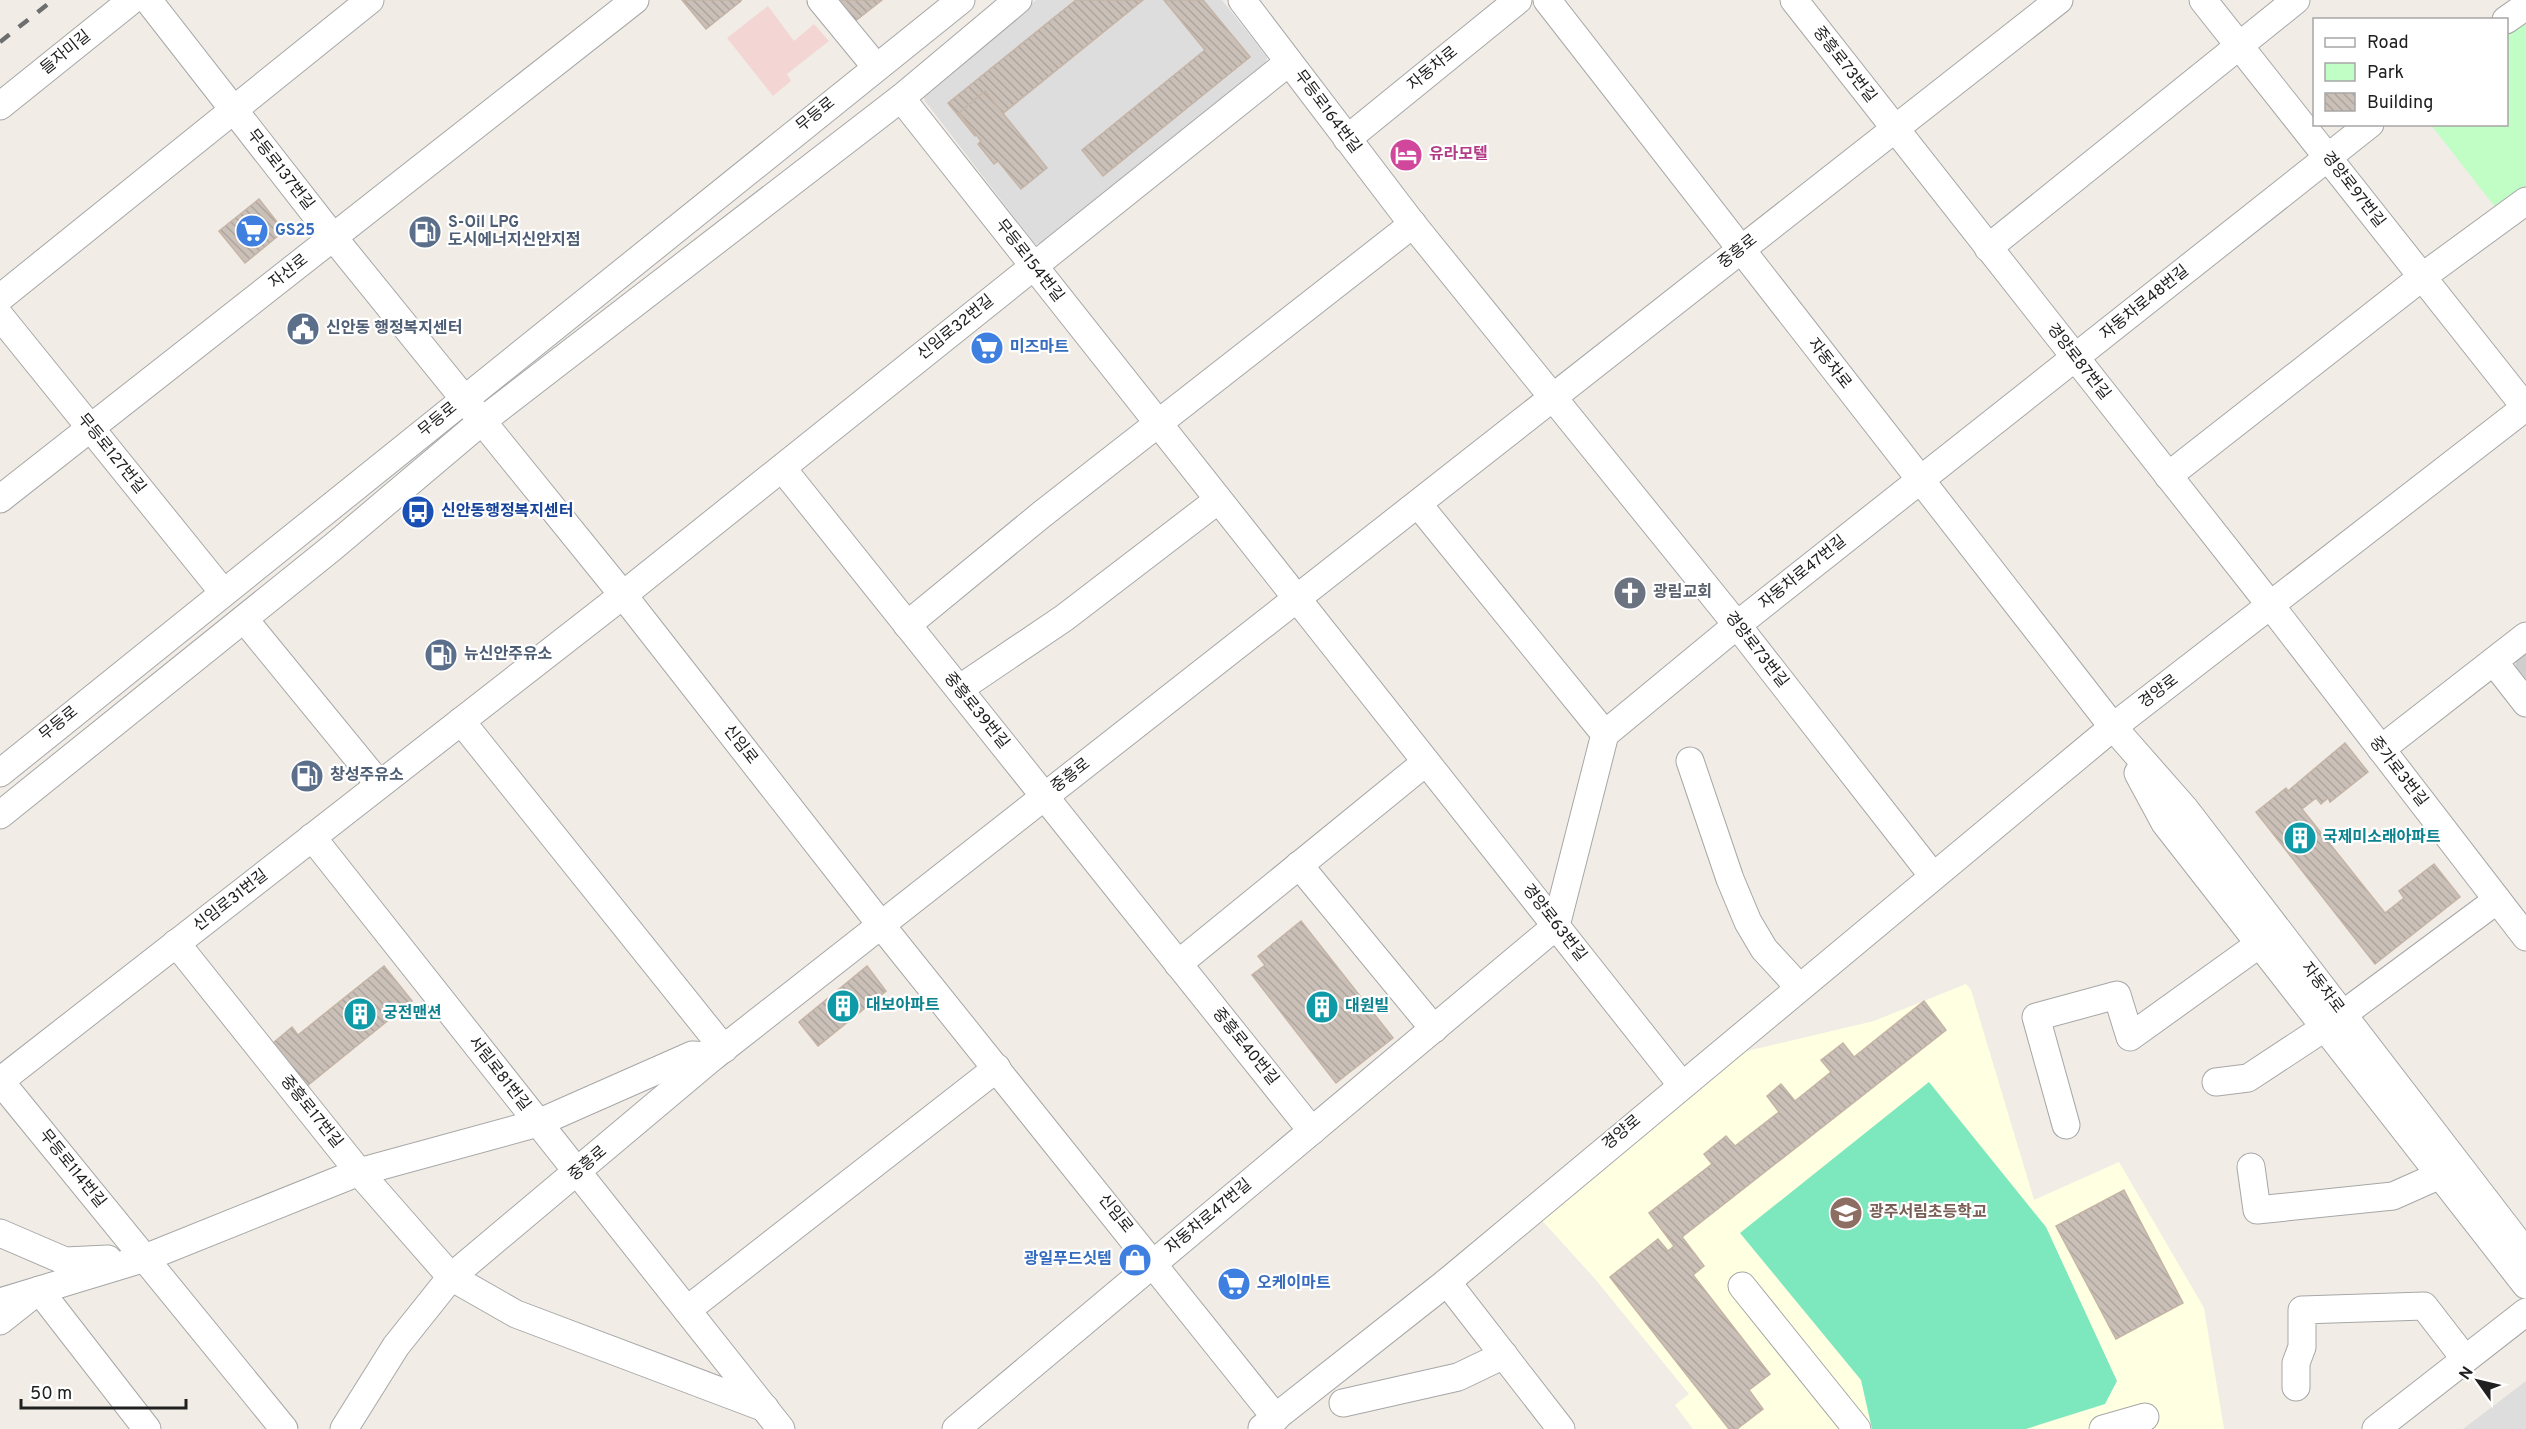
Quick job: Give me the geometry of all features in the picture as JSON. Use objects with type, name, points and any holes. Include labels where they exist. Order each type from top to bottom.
[{"type":"street","name":"들자미길","points":[[0,106],[132,0]]},
{"type":"street","name":"무등로137번길","points":[[148,0],[333,237],[482,422]]},
{"type":"street","points":[[0,298],[369,0]]},
{"type":"street","name":"자산로","points":[[0,499],[635,0]]},
{"type":"street","points":[[821,0],[876,67]]},
{"type":"street","name":"무등로","points":[[0,772],[961,0]]},
{"type":"street","name":"무등로","points":[[0,815],[244,619],[482,422],[901,98],[1018,0]]},
{"type":"street","name":"무등로164번길","points":[[1242,0],[1413,224],[1552,398]]},
{"type":"street","name":"자동차로","points":[[1347,139],[1518,0]]},
{"type":"street","name":"자동차로","points":[[1547,0],[1919,481],[2113,727],[2185,809],[2438,1176],[2526,1285]]},
{"type":"street","name":"중흥로73번길","points":[[1794,0],[1894,129]]},
{"type":"street","name":"중흥로","points":[[344,1429],[396,1347],[451,1277],[719,1053],[2059,0]]},
{"type":"street","name":"경양로97번길","points":[[2202,0],[2526,407]]},
{"type":"street","points":[[1988,248],[2108,154],[2238,45],[2296,0]]},
{"type":"street","points":[[2508,19],[2526,6]]},
{"type":"street","name":"신임로32번길","points":[[623,595],[1289,62]]},
{"type":"street","name":"무등로154번길","points":[[901,98],[1296,599]]},
{"type":"street","name":"자동차로48번길","points":[[1919,481],[2367,126]]},
{"type":"street","name":"경양로87번길","points":[[1894,129],[2271,606]]},
{"type":"street","points":[[2168,476],[2422,277],[2526,201]]},
{"type":"street","points":[[907,625],[1041,515],[1413,224]]},
{"type":"street","name":"무등로127번길","points":[[0,316],[222,592]]},
{"type":"street","name":"경양로73번길","points":[[1552,398],[1737,625],[1933,876]]},
{"type":"street","name":"경양로","points":[[1269,1423],[1446,1282],[1681,1084],[2113,727],[2526,407]]},
{"type":"street","name":"신임로","points":[[482,422],[623,595],[881,925],[1154,1263],[1269,1423]]},
{"type":"street","name":"중흥로39번길","points":[[782,468],[1045,797]]},
{"type":"street","name":"자동차로47번길","points":[[1605,734],[1737,625],[1919,481]]},
{"type":"street","points":[[959,689],[1064,618],[1218,500]]},
{"type":"street","points":[[1418,504],[1605,734],[1556,926]]},
{"type":"street","name":"신임로31번길","points":[[0,1081],[623,595]]},
{"type":"street","name":"경양로63번길","points":[[1296,599],[1681,1084]]},
{"type":"street","name":"중가로3번길","points":[[2271,606],[2526,937]]},
{"type":"street","points":[[244,619],[379,784]]},
{"type":"street","points":[[2381,749],[2526,636]]},
{"type":"street","points":[[2494,662],[2526,703]]},
{"type":"street","points":[[461,721],[598,892],[719,1053]]},
{"type":"street","name":"자동차로","points":[[2113,727],[2165,823],[2258,945],[2333,1022],[2526,1253]]},
{"type":"street","points":[[1690,761],[1730,879],[1748,922],[1764,949],[1799,987]]},
{"type":"street","points":[[1178,964],[1426,762]]},
{"type":"street","name":"중흥로40번길","points":[[1045,797],[1312,1131]]},
{"type":"street","name":"서림로81번길","points":[[312,837],[781,1429]]},
{"type":"street","points":[[1299,866],[1434,1029]]},
{"type":"street","points":[[2216,1082],[2248,1078],[2333,1022],[2497,900]]},
{"type":"street","name":"자동차로47번길","points":[[956,1429],[1556,926]]},
{"type":"street","name":"중흥로17번길","points":[[177,943],[359,1172],[451,1277]]},
{"type":"street","points":[[2066,1125],[2036,1017],[2117,995],[2130,1037],[2258,945]]},
{"type":"street","points":[[0,1302],[145,1258],[359,1172],[538,1123],[692,1055],[719,1053]]},
{"type":"street","points":[[687,1310],[997,1068]]},
{"type":"street","name":"무등로114번길","points":[[0,1081],[284,1429]]},
{"type":"street","points":[[2251,1167],[2257,1210],[2392,1196],[2438,1176]]},
{"type":"street","points":[[0,1233],[65,1261],[145,1258]]},
{"type":"street","points":[[451,1277],[516,1314],[765,1408]]},
{"type":"street","points":[[1446,1282],[1561,1429]]},
{"type":"street","points":[[1742,1286],[1857,1429]]},
{"type":"street","points":[[0,1321],[39,1290]]},
{"type":"street","points":[[39,1290],[147,1429]]},
{"type":"street","points":[[2296,1387],[2296,1363],[2302,1347],[2302,1310],[2424,1306],[2465,1359]]},
{"type":"street","points":[[2376,1429],[2526,1312]]},
{"type":"street","points":[[1343,1403],[1458,1377],[1504,1355]]},
{"type":"street","points":[[2103,1429],[2145,1417]]},
{"type":"shaded area","points":[[1036,0],[1222,0],[1267,57],[1265,70],[1048,242],[1035,244],[925,101],[923,92]]},
{"type":"shaded area","points":[[768,6],[794,41],[814,24],[829,41],[787,74],[791,81],[773,96],[727,38]]},
{"type":"shaded area","points":[[2526,645],[2526,683],[2515,668],[2517,653]]},
{"type":"shaded area","points":[[1966,984],[1971,990],[2034,1200],[2119,1162],[2204,1308],[2224,1429],[1693,1429],[1675,1405],[1689,1394],[1596,1280],[1539,1217],[1734,1054],[1874,1021]]},
{"type":"shaded area","points":[[2526,1381],[2526,1429],[2463,1429]]},
{"type":"green space","points":[[2526,13],[2526,191],[2499,212],[2432,126],[2508,126],[2508,27]]},
{"type":"green space","points":[[1929,1082],[2046,1227],[2117,1381],[2105,1404],[2026,1429],[1872,1429],[1861,1380],[1740,1233]]},
{"type":"building","points":[[682,0],[741,0],[741,1],[706,29]]},
{"type":"building","points":[[837,0],[882,0],[854,22]]},
{"type":"building","points":[[1076,0],[1143,0],[975,136],[948,103]]},
{"type":"building","points":[[1164,0],[1203,0],[1250,57],[1103,176],[1082,150],[1205,50]]},
{"type":"building","points":[[985,91],[1047,168],[1021,189],[998,161],[994,164],[978,144],[981,141],[959,113]]},
{"type":"building","name":"GS25","points":[[259,199],[284,231],[245,263],[219,231]]},
{"type":"building","name":"국제미소래아파트","points":[[2345,743],[2368,772],[2330,802],[2328,798],[2321,804],[2316,798],[2302,809],[2385,913],[2404,898],[2399,891],[2434,864],[2460,897],[2375,964],[2256,812],[2286,788],[2288,791]]},
{"type":"building","name":"대원빌","points":[[1301,921],[1393,1038],[1336,1083],[1252,975],[1265,965],[1258,956]]},
{"type":"building","name":"궁전맨션","points":[[384,966],[412,1001],[307,1086],[273,1043],[292,1027],[298,1035]]},
{"type":"building","name":"대보아파트","points":[[867,966],[886,991],[818,1046],[799,1022]]},
{"type":"building","points":[[1924,1001],[1946,1030],[1682,1237],[1704,1266],[1693,1275],[1770,1374],[1749,1390],[1763,1409],[1737,1429],[1729,1429],[1610,1277],[1658,1239],[1668,1251],[1674,1246],[1649,1213],[1712,1164],[1704,1154],[1726,1136],[1735,1146],[1779,1112],[1767,1096],[1781,1084],[1795,1101],[1831,1072],[1821,1060],[1843,1043],[1854,1057]]},
{"type":"building","points":[[2124,1190],[2183,1303],[2116,1339],[2056,1226]]},
{"type":"railway","points":[[0,42],[53,0]]},
{"type":"place","name":"유라모텔","points":[[1406,155]]},
{"type":"place","name":"GS25","points":[[252,231]]},
{"type":"place","name":"S-Oil LPG 도시에너지신안지점","points":[[425,232]]},
{"type":"place","name":"신안동 행정복지센터","points":[[303,329]]},
{"type":"place","name":"미즈마트","points":[[987,348]]},
{"type":"place","name":"신안동행정복지센터","points":[[418,512]]},
{"type":"place","name":"광림교회","points":[[1630,593]]},
{"type":"place","name":"뉴신안주유소","points":[[441,655]]},
{"type":"place","name":"창성주유소","points":[[307,776]]},
{"type":"place","name":"국제미소래아파트","points":[[2300,838]]},
{"type":"place","name":"대보아파트","points":[[843,1006]]},
{"type":"place","name":"대원빌","points":[[1322,1007]]},
{"type":"place","name":"궁전맨션","points":[[360,1014]]},
{"type":"place","name":"광주서림초등학교","points":[[1846,1213]]},
{"type":"place","name":"광일푸드싯템","points":[[1135,1260]]},
{"type":"place","name":"오케이마트","points":[[1234,1284]]}]
